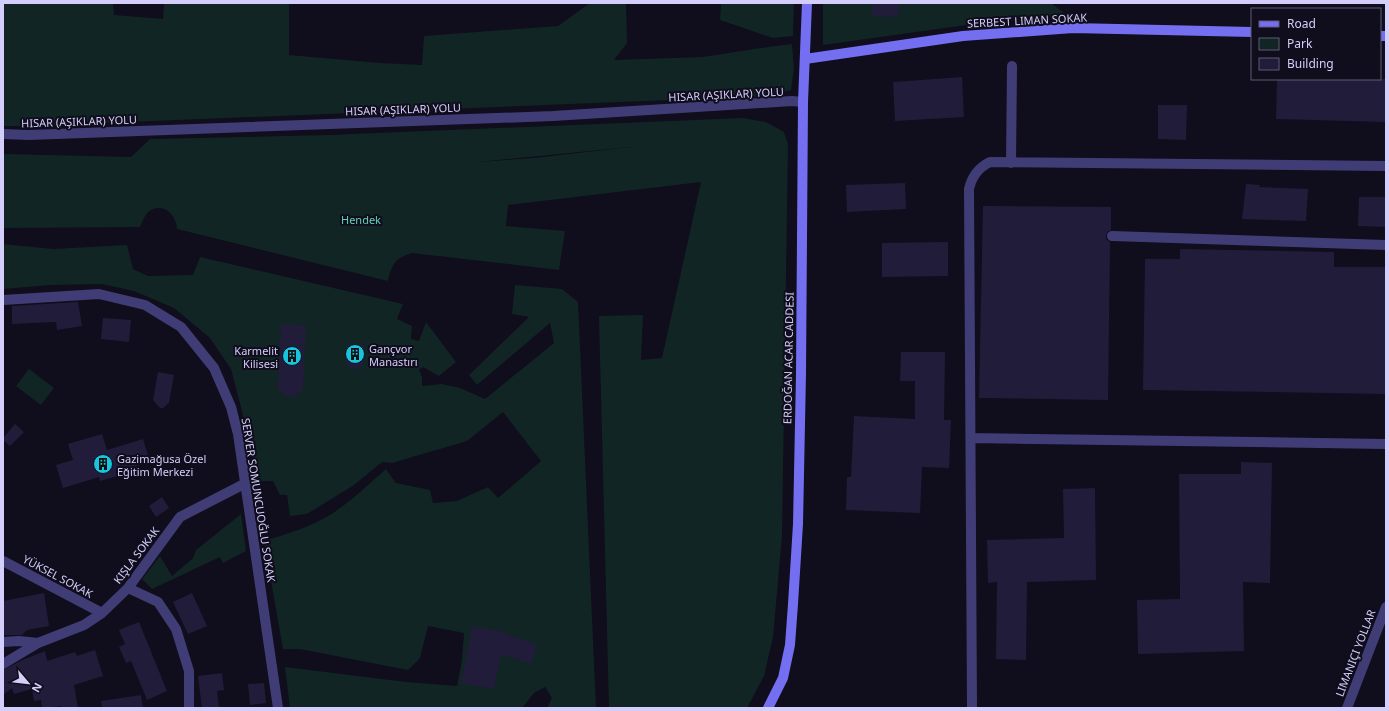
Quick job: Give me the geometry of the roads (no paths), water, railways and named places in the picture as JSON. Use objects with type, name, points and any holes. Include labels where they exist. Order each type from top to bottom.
[{"type":"main road","name":"ERDOĞAN ACAR CADDESI","points":[[768,708],[783,678],[790,645],[793,604],[799,476],[803,102],[807,3]]},
{"type":"main road","name":"SERBEST LIMAN SOKAK","points":[[805,59],[963,36],[1073,28],[1251,32]]},
{"type":"street","points":[[1011,162],[1012,66]]},
{"type":"street","points":[[3,134],[29,135],[553,116],[803,102]]},
{"type":"street","points":[[972,708],[969,189],[972,179],[983,166],[990,162],[1386,166]]},
{"type":"street","points":[[1112,236],[1386,246]]},
{"type":"street","name":"SERVER SOMUNCUOĞLU SOKAK","points":[[3,300],[99,294],[145,305],[181,327],[214,368],[231,407],[238,434],[278,708]]},
{"type":"street","points":[[971,438],[1386,444]]},
{"type":"street","points":[[3,664],[38,643],[84,625],[102,613],[128,588],[180,517],[246,483]]},
{"type":"street","name":"YÜKSEL SOKAK","points":[[3,561],[102,613]]},
{"type":"street","points":[[128,588],[158,602],[176,629],[189,671],[189,708]]},
{"type":"street","name":"LIMANIÇI YOLLAR","points":[[1346,708],[1386,608]]},
{"type":"street","points":[[3,642],[19,641],[38,643]]},
{"type":"place","name":"Gançvor Manastırı","points":[[355,354]]},
{"type":"place","name":"Karmelit Kilisesi","points":[[292,356]]},
{"type":"place","name":"Gazimağusa Özel Eğitim Merkezi","points":[[103,464]]},
{"type":"park label","name":"Hendek","points":[[361,219]]}]
